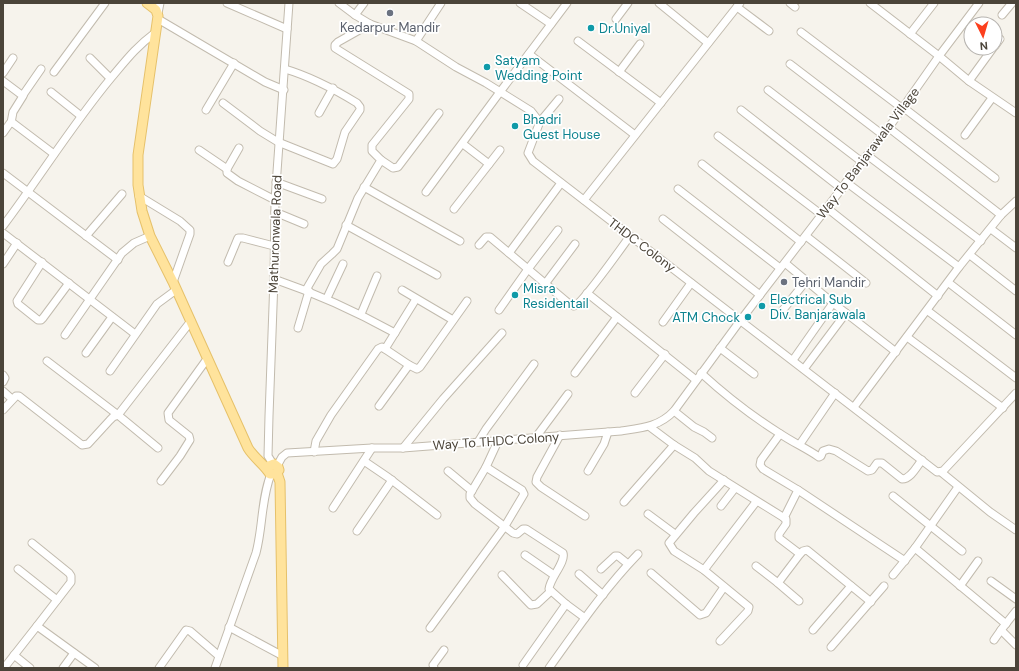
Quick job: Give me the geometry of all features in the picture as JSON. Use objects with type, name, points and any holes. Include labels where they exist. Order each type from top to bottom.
[{"type":"main road","points":[[147,3],[154,8],[158,16],[138,155],[138,196],[150,236],[248,448],[254,457],[273,469],[280,482],[283,668]]},
{"type":"street","points":[[54,72],[105,3]]},
{"type":"street","points":[[160,3],[158,16],[265,82],[284,90]]},
{"type":"street","points":[[227,3],[287,29]]},
{"type":"street","name":"Mathuronwala Road","points":[[273,469],[268,456],[275,200],[289,3]]},
{"type":"street","points":[[339,3],[370,24],[416,41],[456,67],[531,111],[539,123],[559,99]]},
{"type":"street","points":[[355,15],[364,3]]},
{"type":"street","points":[[416,41],[441,3]]},
{"type":"street","points":[[520,3],[553,22]]},
{"type":"street","points":[[426,192],[567,3]]},
{"type":"street","points":[[616,19],[628,3]]},
{"type":"street","points":[[659,3],[708,43]]},
{"type":"street","points":[[870,3],[969,81],[1016,113]]},
{"type":"street","points":[[910,34],[934,3]]},
{"type":"street","name":"Way To Banjarawala Village","points":[[740,321],[889,128],[939,56],[979,3]]},
{"type":"street","points":[[1002,16],[1012,3]]},
{"type":"street","points":[[584,200],[738,5],[769,31]]},
{"type":"street","points":[[370,24],[342,39],[335,47],[337,50],[409,94],[407,103],[371,147],[372,151],[381,160],[393,168],[398,167],[439,114]]},
{"type":"street","points":[[3,226],[28,193],[81,116],[110,78],[139,45],[156,32]]},
{"type":"street","points":[[801,32],[995,178]]},
{"type":"street","points":[[578,41],[661,103]]},
{"type":"street","points":[[619,72],[640,44]]},
{"type":"street","points":[[529,54],[635,135]]},
{"type":"street","points":[[969,81],[987,56]]},
{"type":"street","points":[[3,73],[13,58]]},
{"type":"street","points":[[90,58],[110,78]]},
{"type":"street","points":[[206,110],[234,63]]},
{"type":"street","points":[[790,64],[883,135]]},
{"type":"street","points":[[3,132],[11,123],[12,114],[41,69]]},
{"type":"street","points":[[223,103],[260,131],[278,142],[334,164],[337,159],[345,132],[360,110],[360,107],[357,103],[333,88],[304,74],[285,69]]},
{"type":"street","points":[[3,81],[23,95]]},
{"type":"street","points":[[319,113],[333,88]]},
{"type":"street","points":[[768,90],[862,162]]},
{"type":"street","points":[[51,92],[81,116]]},
{"type":"street","points":[[965,135],[992,98]]},
{"type":"street","points":[[741,110],[842,189]]},
{"type":"street","points":[[11,123],[19,127],[54,154]]},
{"type":"street","name":"THDC Colony","points":[[539,123],[528,153],[533,161],[543,170],[922,460],[938,472],[941,472],[958,487],[1015,527]]},
{"type":"street","points":[[889,128],[1001,215]]},
{"type":"street","points":[[718,136],[822,215]]},
{"type":"street","points":[[463,144],[489,164]]},
{"type":"street","points":[[227,169],[239,148]]},
{"type":"street","points":[[199,150],[227,169],[229,174],[238,181],[275,200]]},
{"type":"street","points":[[454,209],[500,150]]},
{"type":"street","points":[[867,155],[981,240]]},
{"type":"street","points":[[298,328],[307,290],[321,264],[337,249],[346,225],[364,187],[381,160]]},
{"type":"street","points":[[702,164],[866,283]]},
{"type":"street","points":[[3,173],[118,260]]},
{"type":"street","points":[[276,182],[322,199]]},
{"type":"street","points":[[846,182],[959,267]]},
{"type":"street","points":[[509,253],[561,183]]},
{"type":"street","points":[[364,187],[460,241]]},
{"type":"street","points":[[678,189],[782,266],[806,281],[896,352]]},
{"type":"street","points":[[86,236],[122,194]]},
{"type":"street","points":[[110,371],[157,304],[174,286],[190,234],[190,230],[180,221],[138,196]]},
{"type":"street","points":[[854,407],[949,283],[959,267],[1001,215],[1016,201]]},
{"type":"street","points":[[827,208],[938,296]]},
{"type":"street","points":[[275,212],[304,224]]},
{"type":"street","points":[[663,219],[760,295]]},
{"type":"street","points":[[346,225],[437,275]]},
{"type":"street","points":[[991,228],[1016,248]]},
{"type":"street","points":[[499,310],[558,230]]},
{"type":"street","points":[[3,233],[135,334]]},
{"type":"street","points":[[65,335],[118,260],[134,242],[150,236]]},
{"type":"street","points":[[479,245],[488,236],[545,284],[574,306],[577,305],[587,293],[630,236]]},
{"type":"street","points":[[228,262],[238,238],[274,246]]},
{"type":"street","points":[[3,264],[17,243]]},
{"type":"street","points":[[545,284],[575,244]]},
{"type":"street","points":[[970,255],[1016,291]]},
{"type":"street","points":[[42,262],[17,301],[18,304],[38,320],[44,318],[69,283]]},
{"type":"street","points":[[327,298],[343,264]]},
{"type":"street","points":[[361,314],[377,276]]},
{"type":"street","points":[[274,279],[327,298],[396,333]]},
{"type":"street","points":[[782,311],[806,281]]},
{"type":"street","points":[[663,322],[691,282]]},
{"type":"street","points":[[949,283],[1016,335]]},
{"type":"street","points":[[402,290],[453,320]]},
{"type":"street","points":[[587,293],[665,354],[780,434],[819,456],[821,456],[823,451],[829,448],[868,471],[872,470],[877,463],[882,463],[902,479],[908,478],[922,460]]},
{"type":"street","points":[[385,349],[416,299]]},
{"type":"street","points":[[314,452],[316,441],[331,415],[378,349],[382,347],[409,365],[417,369],[420,368],[467,300]]},
{"type":"street","points":[[793,360],[833,303]]},
{"type":"street","points":[[928,311],[1016,378]]},
{"type":"street","points":[[804,369],[846,312]]},
{"type":"street","points":[[86,353],[112,317]]},
{"type":"street","points":[[575,373],[617,317]]},
{"type":"street","points":[[3,410],[12,399],[19,396],[82,445],[90,443],[113,417],[118,416],[190,321]]},
{"type":"street","points":[[698,377],[740,321]]},
{"type":"street","points":[[403,448],[443,399],[502,333]]},
{"type":"street","points":[[907,337],[1003,408]]},
{"type":"street","points":[[720,348],[754,374]]},
{"type":"street","points":[[635,393],[665,354]]},
{"type":"street","points":[[161,481],[183,452],[190,438],[170,422],[168,413],[207,359]]},
{"type":"street","points":[[47,361],[158,448]]},
{"type":"street","points":[[478,442],[534,364]]},
{"type":"street","points":[[379,406],[409,365]]},
{"type":"street","points":[[3,375],[5,378],[3,382]]},
{"type":"street","name":"Way To THDC Colony","points":[[273,469],[282,457],[288,453],[372,448],[403,448],[608,432],[650,427],[665,420],[674,411],[698,377]]},
{"type":"street","points":[[3,391],[12,399]]},
{"type":"street","points":[[800,444],[835,393]]},
{"type":"street","points":[[941,472],[1016,393]]},
{"type":"street","points":[[536,437],[568,394]]},
{"type":"street","points":[[674,411],[694,427],[712,438]]},
{"type":"street","points":[[650,427],[690,455],[706,469],[756,502],[784,518],[787,523],[779,534],[779,538],[800,554]]},
{"type":"street","points":[[588,471],[604,444],[608,432]]},
{"type":"street","points":[[780,434],[761,460],[760,465],[905,561]]},
{"type":"street","points":[[560,435],[537,477],[536,482],[541,487],[585,516]]},
{"type":"street","points":[[498,441],[486,467],[472,491],[470,497],[471,501],[515,534],[526,529],[563,553],[563,558],[549,586],[551,591],[585,618]]},
{"type":"street","points":[[624,502],[674,445]]},
{"type":"street","points":[[333,508],[372,448]]},
{"type":"street","points":[[364,461],[392,480],[437,515]]},
{"type":"street","points":[[430,628],[505,526],[524,493],[522,490],[486,467]]},
{"type":"street","points":[[215,668],[260,541],[266,486],[273,469]]},
{"type":"street","points":[[448,471],[472,491]]},
{"type":"street","points":[[357,531],[392,480]]},
{"type":"street","points":[[720,641],[749,609],[748,605],[704,570],[671,548],[668,544],[675,534],[724,480]]},
{"type":"street","points":[[893,575],[916,548],[958,487]]},
{"type":"street","points":[[721,506],[735,488]]},
{"type":"street","points":[[784,518],[798,490]]},
{"type":"street","points":[[893,496],[962,550]]},
{"type":"street","points":[[704,570],[756,502]]},
{"type":"street","points":[[648,514],[675,534]]},
{"type":"street","points":[[4,668],[71,582],[72,576],[69,573],[32,543]]},
{"type":"street","points":[[916,548],[1006,624]]},
{"type":"street","points":[[778,583],[800,554],[806,550],[810,551],[871,602]]},
{"type":"street","points":[[549,668],[585,618],[628,564],[638,554]]},
{"type":"street","points":[[525,555],[554,575]]},
{"type":"street","points":[[601,570],[615,556],[618,556],[628,564]]},
{"type":"street","points":[[960,586],[978,561]]},
{"type":"street","points":[[756,566],[799,601]]},
{"type":"street","points":[[18,569],[57,600]]},
{"type":"street","points":[[651,573],[700,615],[706,613],[724,587]]},
{"type":"street","points":[[579,574],[603,595]]},
{"type":"street","points":[[502,575],[531,605],[538,604],[551,591]]},
{"type":"street","points":[[991,581],[1016,599]]},
{"type":"street","points":[[813,630],[851,586]]},
{"type":"street","points":[[831,647],[884,586]]},
{"type":"street","points":[[523,665],[566,604]]},
{"type":"street","points":[[994,640],[1016,611]]},
{"type":"street","points":[[37,626],[95,668]]},
{"type":"street","points":[[229,627],[283,656]]},
{"type":"street","points":[[159,668],[186,630],[190,631],[219,656]]},
{"type":"street","points":[[1001,630],[1016,645]]},
{"type":"street","points":[[434,668],[433,665],[444,650]]},
{"type":"street","points":[[63,668],[74,653]]},
{"type":"street","points":[[14,655],[30,668]]},
{"type":"place","name":"Kedarpur Mandir","points":[[390,13]]},
{"type":"place","name":"Dr.Uniyal","points":[[591,28]]},
{"type":"place","name":"Satyam Wedding Point","points":[[487,67]]},
{"type":"place","name":"Bhadri Guest House","points":[[515,126]]},
{"type":"place","name":"Tehri Mandir","points":[[784,282]]},
{"type":"place","name":"Misra Residentail","points":[[515,295]]},
{"type":"place","name":"Electrical Sub Div. Banjarawala","points":[[762,306]]},
{"type":"place","name":"ATM Chock","points":[[748,317]]}]
